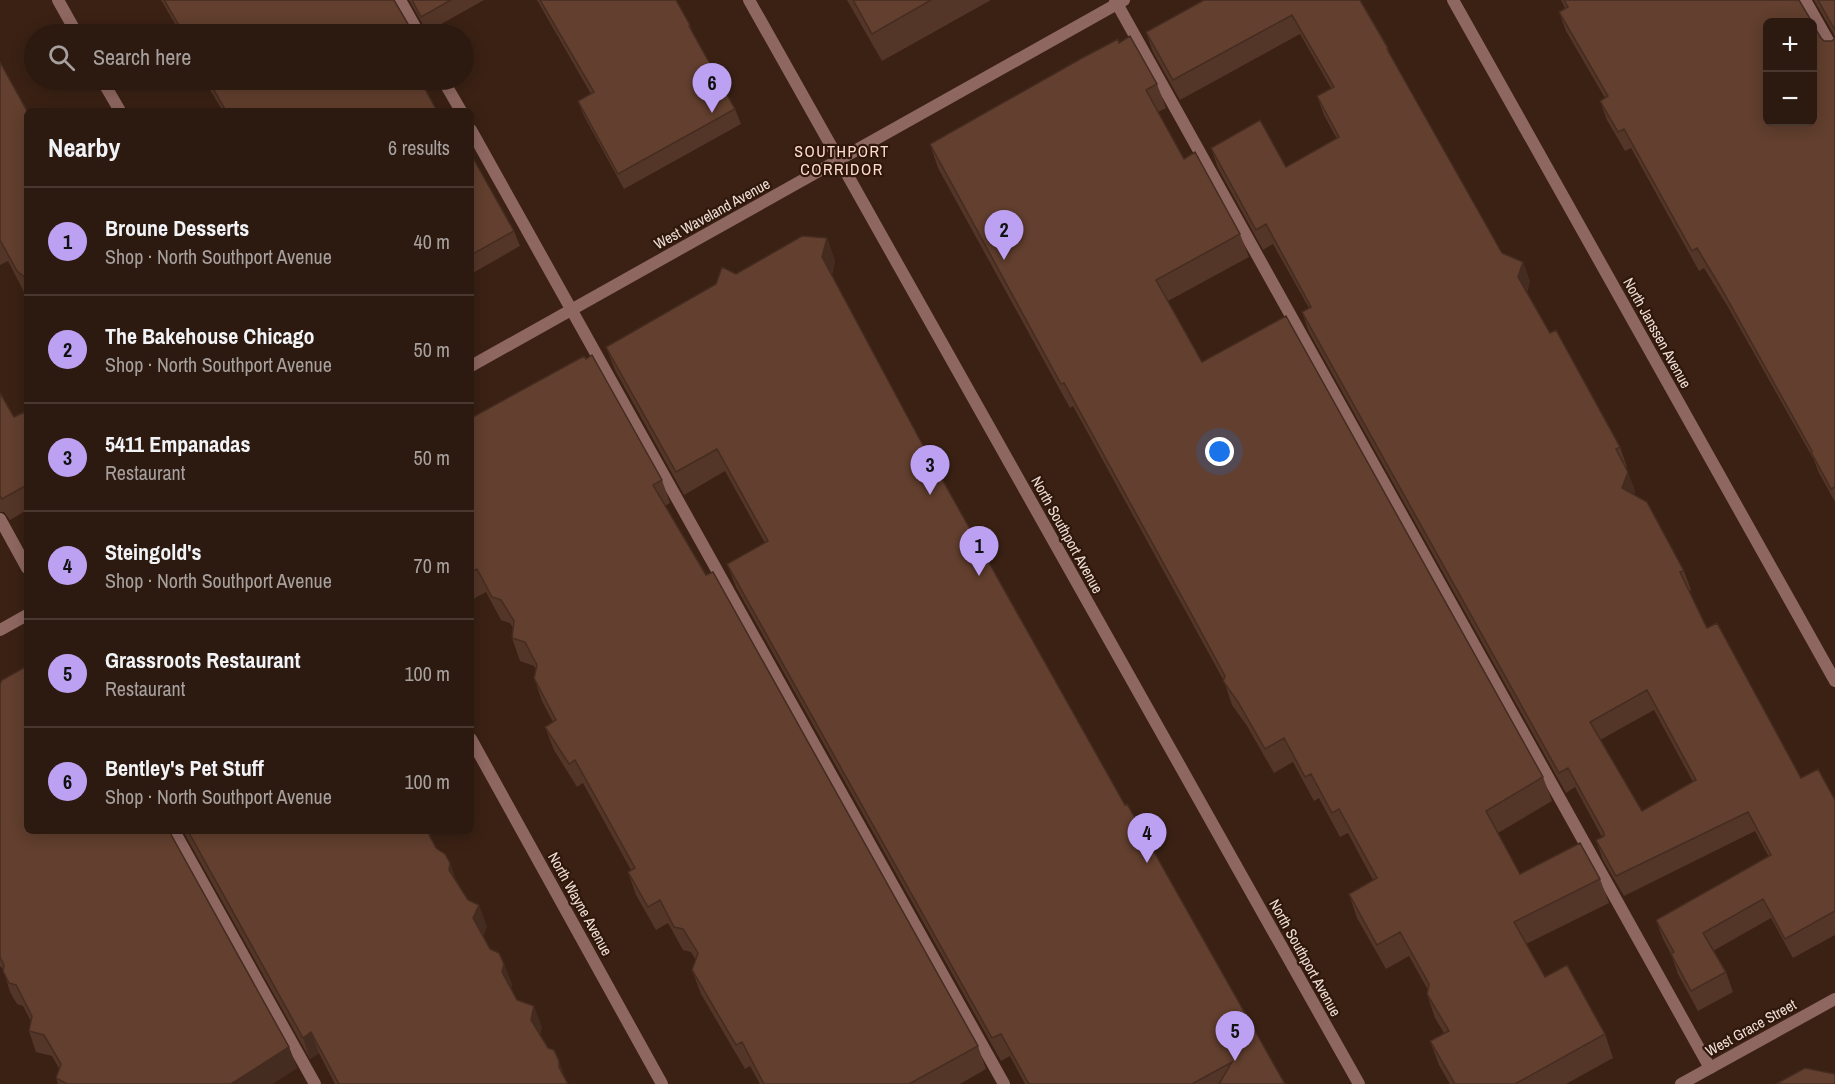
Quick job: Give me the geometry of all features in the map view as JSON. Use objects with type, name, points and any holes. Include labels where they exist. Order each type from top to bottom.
[{"type":"street","points":[[58,0],[71,24]]},
{"type":"street","points":[[400,0],[413,24]]},
{"type":"street","name":"North Southport Avenue","points":[[749,0],[1359,1084]]},
{"type":"street","name":"North Janssen Avenue","points":[[1453,0],[1835,681]]},
{"type":"street","points":[[1805,0],[1835,54]]},
{"type":"street","points":[[1119,1],[1710,1068]]},
{"type":"street","name":"West Waveland Avenue","points":[[474,364],[1119,1]]},
{"type":"street","points":[[108,90],[118,108]]},
{"type":"street","points":[[449,90],[459,108]]},
{"type":"street","points":[[474,135],[1004,1084]]},
{"type":"street","points":[[0,519],[24,563]]},
{"type":"street","points":[[0,630],[24,617]]},
{"type":"street","name":"North Wayne Avenue","points":[[474,744],[662,1084]]},
{"type":"street","points":[[176,834],[315,1084]]},
{"type":"street","name":"West Grace Street","points":[[1681,1084],[1835,999]]},
{"type":"building","points":[[164,0],[394,0],[408,24],[178,24]]},
{"type":"building","points":[[412,0],[451,0],[421,17]]},
{"type":"building","points":[[540,0],[676,0],[735,109],[618,174],[578,101],[594,92]]},
{"type":"building","points":[[853,0],[931,0],[872,34]]},
{"type":"building","points":[[1204,0],[1360,0],[1502,253],[1523,262],[1518,277],[1550,333],[1556,330],[1620,447],[1616,449],[1628,472],[1622,488],[1647,502],[1684,571],[1680,572],[1707,628],[1717,623],[1801,778],[1818,769],[1835,800],[1835,911],[1785,939],[1763,899],[1703,933],[1726,972],[1691,991],[1671,954],[1674,952],[1656,920],[1771,855],[1748,812],[1616,876],[1596,840],[1604,836],[1604,833],[1568,768],[1559,773],[1302,312],[1311,307],[1266,224],[1256,230],[1211,148],[1260,120],[1286,167],[1339,137],[1317,96],[1334,87],[1292,15],[1173,80],[1146,32]],"holes":[[[1647,690],[1696,780],[1642,811],[1590,722]]]},
{"type":"building","points":[[1564,0],[1799,0],[1810,18],[1763,18],[1763,126],[1817,126],[1817,31],[1824,41],[1832,41],[1835,38],[1835,487],[1831,489],[1812,451],[1697,248],[1692,251],[1624,129],[1618,132],[1600,101],[1608,96],[1559,12],[1568,7]]},
{"type":"building","points":[[1818,0],[1835,0],[1835,30]]},
{"type":"building","points":[[1130,36],[1157,84],[1146,90],[1184,159],[1195,152],[1240,234],[1156,280],[1202,362],[1286,316],[1543,777],[1486,811],[1520,874],[1580,843],[1600,879],[1514,922],[1545,977],[1567,965],[1605,1034],[1515,1084],[1455,1084],[1430,1041],[1449,1031],[1427,994],[1429,984],[1400,932],[1377,945],[1349,894],[1377,878],[1339,809],[1332,813],[1311,774],[1305,777],[1284,738],[1265,749],[1223,681],[1225,676],[1193,617],[1064,383],[1061,384],[930,144],[1082,58],[1118,39],[1119,43]]},
{"type":"building","points":[[0,62],[25,108],[24,277],[17,271],[0,240]]},
{"type":"building","points":[[214,90],[425,90],[435,108],[224,108]]},
{"type":"building","points":[[474,160],[514,231],[474,253]]},
{"type":"building","points":[[802,236],[827,238],[822,257],[919,438],[1285,1084],[1219,1084],[1232,1062],[1192,1084],[1029,1084],[1001,1034],[992,1038],[727,564],[768,541],[717,449],[676,472],[606,347],[716,284],[722,267],[736,274]]},
{"type":"building","points":[[592,355],[662,480],[653,485],[706,575],[713,572],[978,1046],[909,1084],[764,1084],[742,1042],[736,1045],[692,970],[698,953],[683,929],[674,927],[660,900],[648,907],[628,872],[635,868],[575,760],[569,764],[545,727],[556,720],[534,678],[537,665],[525,642],[512,638],[514,621],[501,600],[492,597],[477,569],[474,570],[474,416],[584,356],[586,359]]},
{"type":"building","points":[[0,393],[14,417],[24,412],[24,487],[2,499],[0,496]]},
{"type":"building","points":[[24,668],[24,834],[171,834],[289,1047],[231,1084],[67,1084],[56,1078],[61,1064],[44,1035],[29,1031],[32,1016],[16,985],[9,983],[0,957],[0,684],[2,680]]},
{"type":"building","points":[[190,834],[429,834],[436,848],[445,854],[450,863],[449,870],[468,900],[479,905],[473,918],[490,949],[499,953],[504,964],[502,972],[517,1000],[534,1006],[531,1020],[548,1048],[554,1050],[559,1067],[568,1084],[339,1084],[311,1032],[303,1038]]},
{"type":"building","points":[[1805,1068],[1835,1074],[1835,1084],[1776,1084]]},
{"type":"place","name":"Bentley's Pet Stuff","points":[[712,113]]},
{"type":"place","name":"The Bakehouse Chicago","points":[[1004,260]]},
{"type":"place","name":"5411 Empanadas","points":[[930,495]]},
{"type":"place","name":"Broune Desserts","points":[[979,576]]},
{"type":"place","name":"Steingold's","points":[[1147,863]]},
{"type":"place","name":"Grassroots Restaurant","points":[[1235,1061]]},
{"type":"district","name":"SOUTHPORT CORRIDOR","points":[[842,160]]}]
